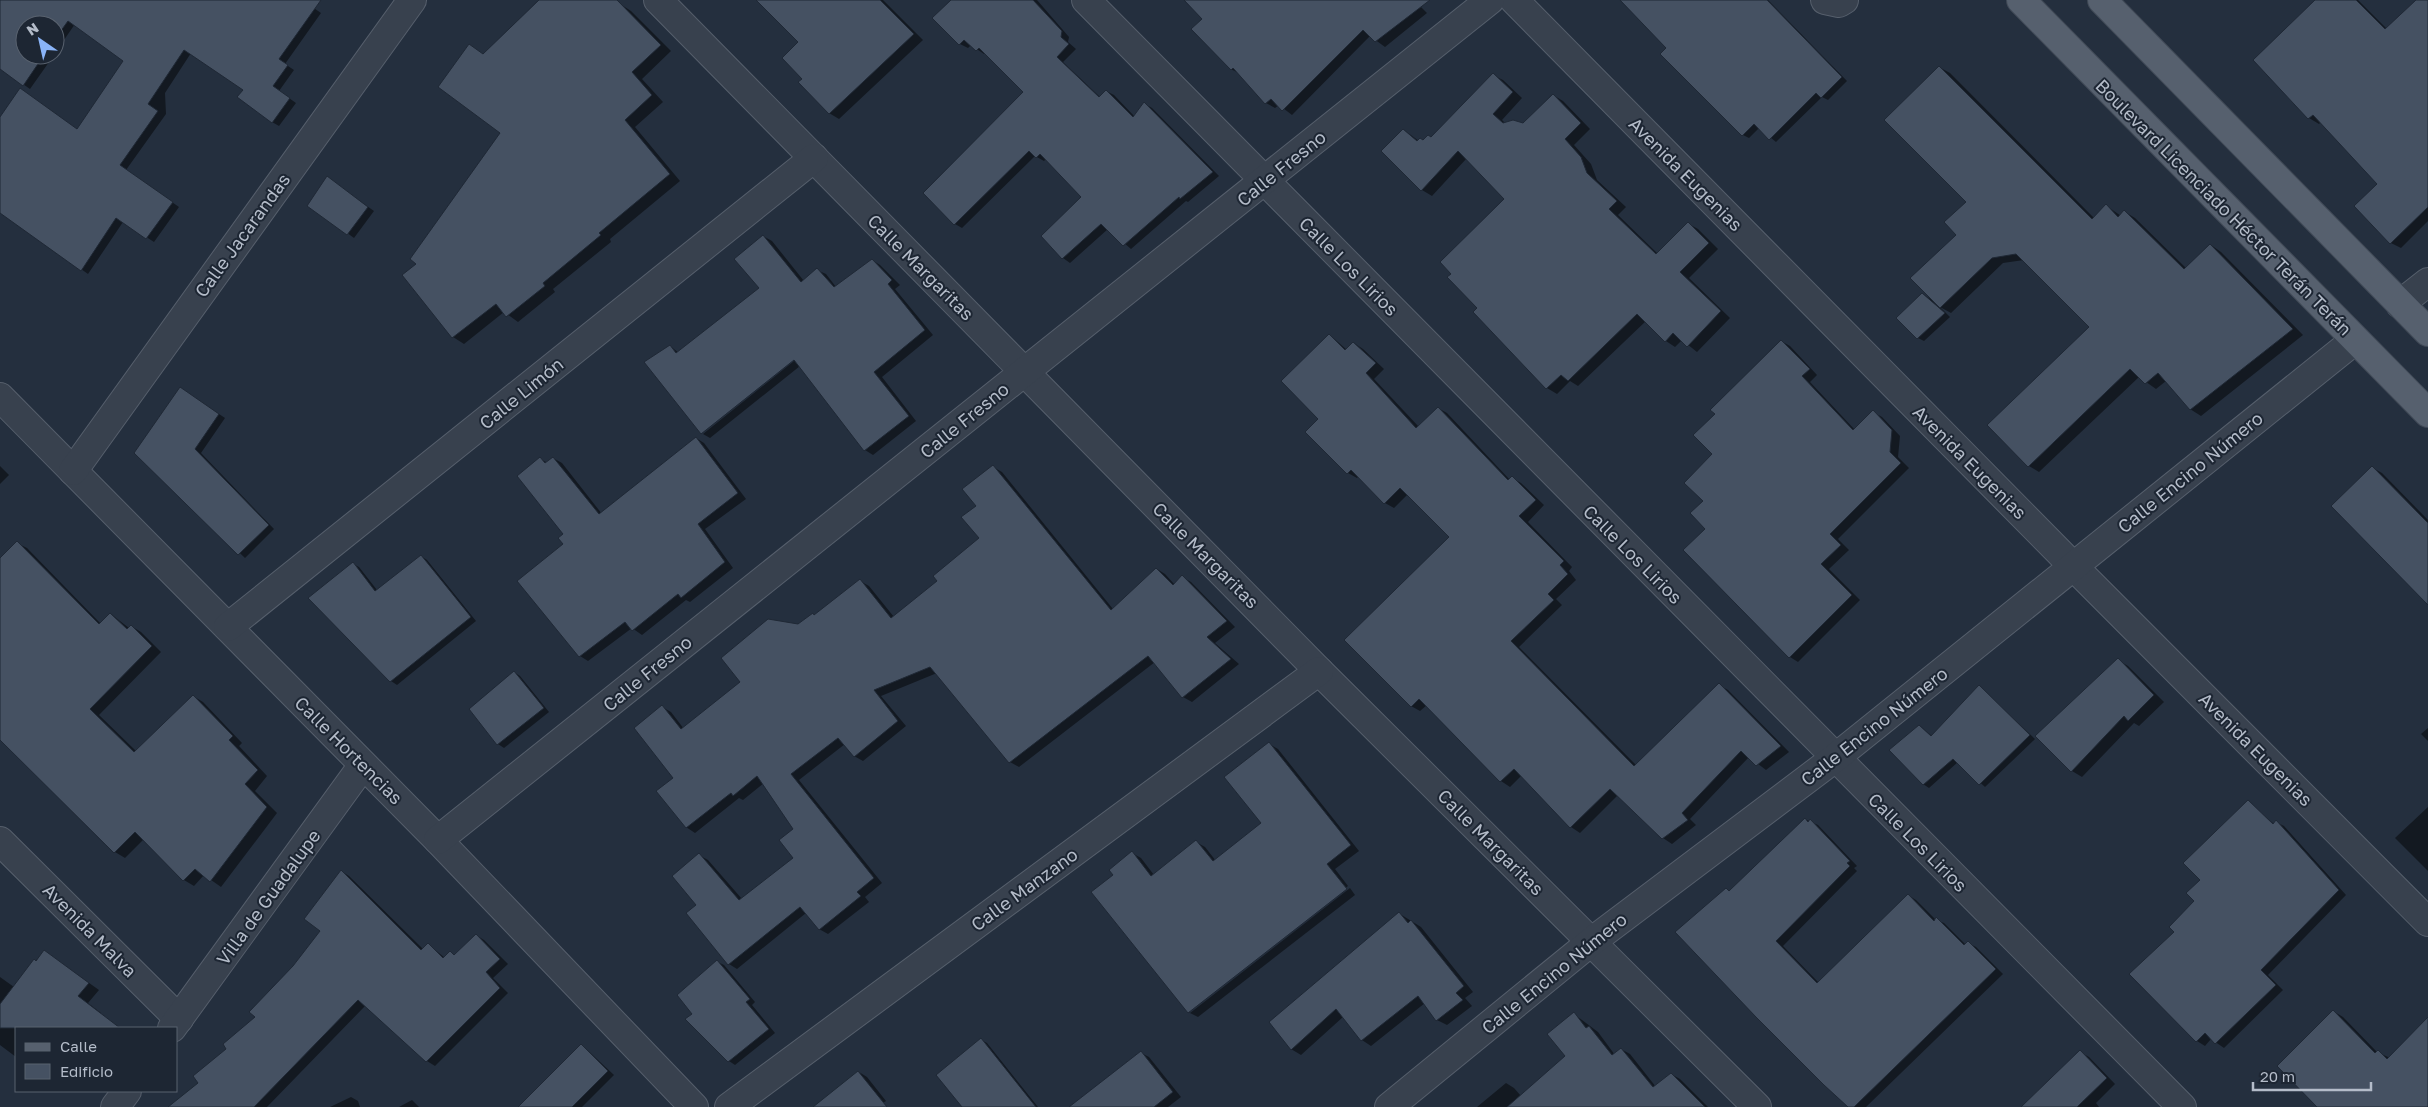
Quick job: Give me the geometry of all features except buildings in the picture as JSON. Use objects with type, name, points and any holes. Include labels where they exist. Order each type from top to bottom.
[{"type":"main road","name":"Boulevard Licenciado Héctor Terán Terán","points":[[2021,0],[2428,413]]},
{"type":"main road","points":[[2102,0],[2428,332]]},
{"type":"street","name":"Calle Jacarandas","points":[[73,471],[412,0]]},
{"type":"street","name":"Calle Margaritas","points":[[658,0],[1319,670],[1757,1107]]},
{"type":"street","name":"Calle Los Lirios","points":[[1086,0],[2182,1107]]},
{"type":"street","name":"Calle Fresno","points":[[438,840],[1490,0]]},
{"type":"street","name":"Avenida Eugenias","points":[[1514,0],[2428,922]]},
{"type":"street","points":[[1825,0],[1840,3],[1844,0]]},
{"type":"street","name":"Calle Limón","points":[[228,627],[814,158]]},
{"type":"street","points":[[2400,304],[2428,282]]},
{"type":"street","name":"Calle Encino Número","points":[[1389,1107],[1591,942],[1835,758],[2356,340]]},
{"type":"street","name":"Calle Hortencias","points":[[0,397],[438,840],[694,1107]]},
{"type":"street","name":"Calle Manzano","points":[[729,1107],[1319,670]]},
{"type":"street","name":"Villa de Guadalupe","points":[[176,1024],[363,765]]},
{"type":"street","name":"Avenida Malva","points":[[0,841],[176,1024]]},
{"type":"street","points":[[115,1107],[126,1092]]}]
